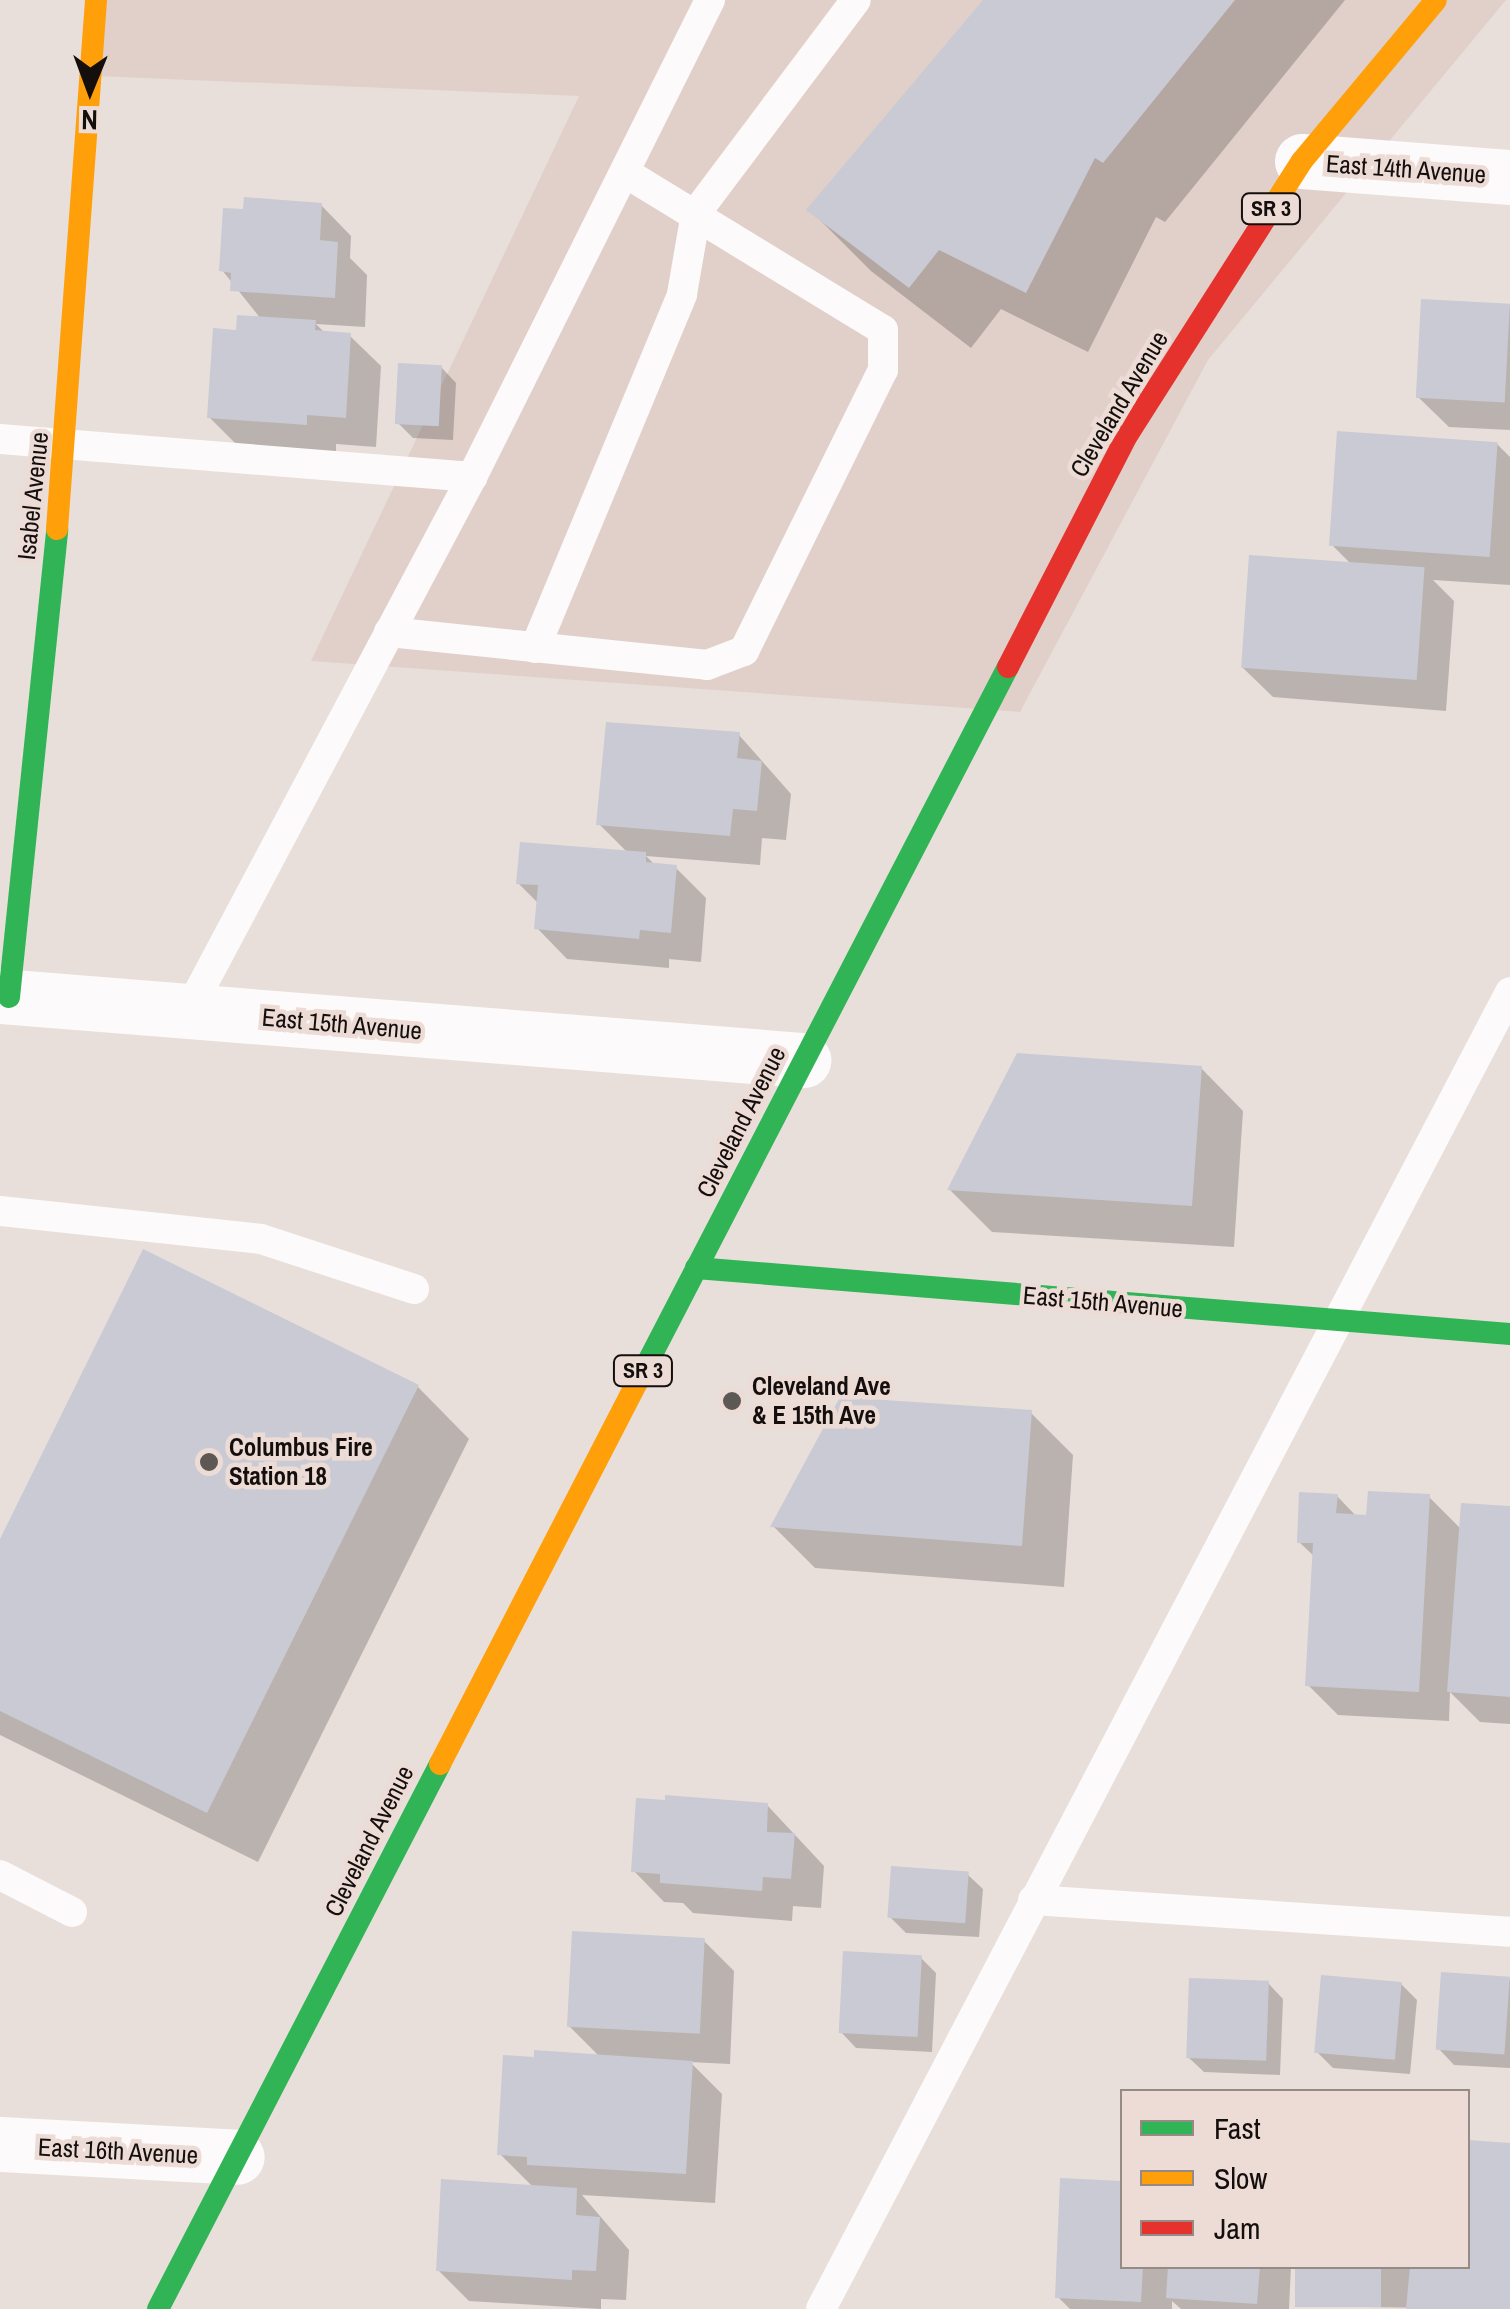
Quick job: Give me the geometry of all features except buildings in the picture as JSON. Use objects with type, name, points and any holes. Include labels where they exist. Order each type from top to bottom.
[{"type":"main road","name":"Isabel Avenue","points":[[5,996],[66,444],[96,0]]},
{"type":"main road","name":"Cleveland Avenue","points":[[158,2309],[1128,434],[1302,161],[1436,0]]},
{"type":"main road","name":"East 15th Avenue","points":[[696,1268],[1510,1334]]},
{"type":"street","name":"East 14th Avenue","points":[[1302,161],[1510,178]]},
{"type":"street","name":"East 15th Avenue","points":[[5,996],[804,1060]]},
{"type":"street","name":"East 16th Avenue","points":[[0,2144],[236,2157]]},
{"type":"lane","points":[[188,1012],[472,478],[710,0]]},
{"type":"lane","points":[[535,648],[682,294],[696,213],[856,0]]},
{"type":"lane","points":[[389,632],[707,665],[744,652],[882,370],[883,330],[626,173]]},
{"type":"lane","points":[[0,439],[472,478]]},
{"type":"lane","points":[[821,2309],[1510,992]]},
{"type":"lane","points":[[0,1212],[260,1240],[414,1289]]},
{"type":"lane","points":[[0,1875],[72,1912]]},
{"type":"lane","points":[[1033,1900],[1510,1932]]},
{"type":"shaded area","points":[[97,0],[1506,0],[1208,360],[1020,712],[311,661],[579,96],[95,76]]},
{"type":"traffic: fast","points":[[9,997],[57,529]]},
{"type":"traffic: fast","points":[[638,1381],[1008,667]]},
{"type":"traffic: fast","points":[[696,1268],[1510,1334]]},
{"type":"traffic: fast","points":[[158,2309],[440,1764]]},
{"type":"traffic: slow","points":[[57,529],[96,0]]},
{"type":"traffic: slow","points":[[1270,211],[1302,161],[1436,0]]},
{"type":"traffic: slow","points":[[440,1764],[638,1381]]},
{"type":"traffic: jam","points":[[1008,667],[1128,434],[1270,211]]},
{"type":"place","name":"Cleveland Ave & E 15th Ave","points":[[732,1401]]},
{"type":"place","name":"Columbus Fire Station 18","points":[[209,1462]]}]
